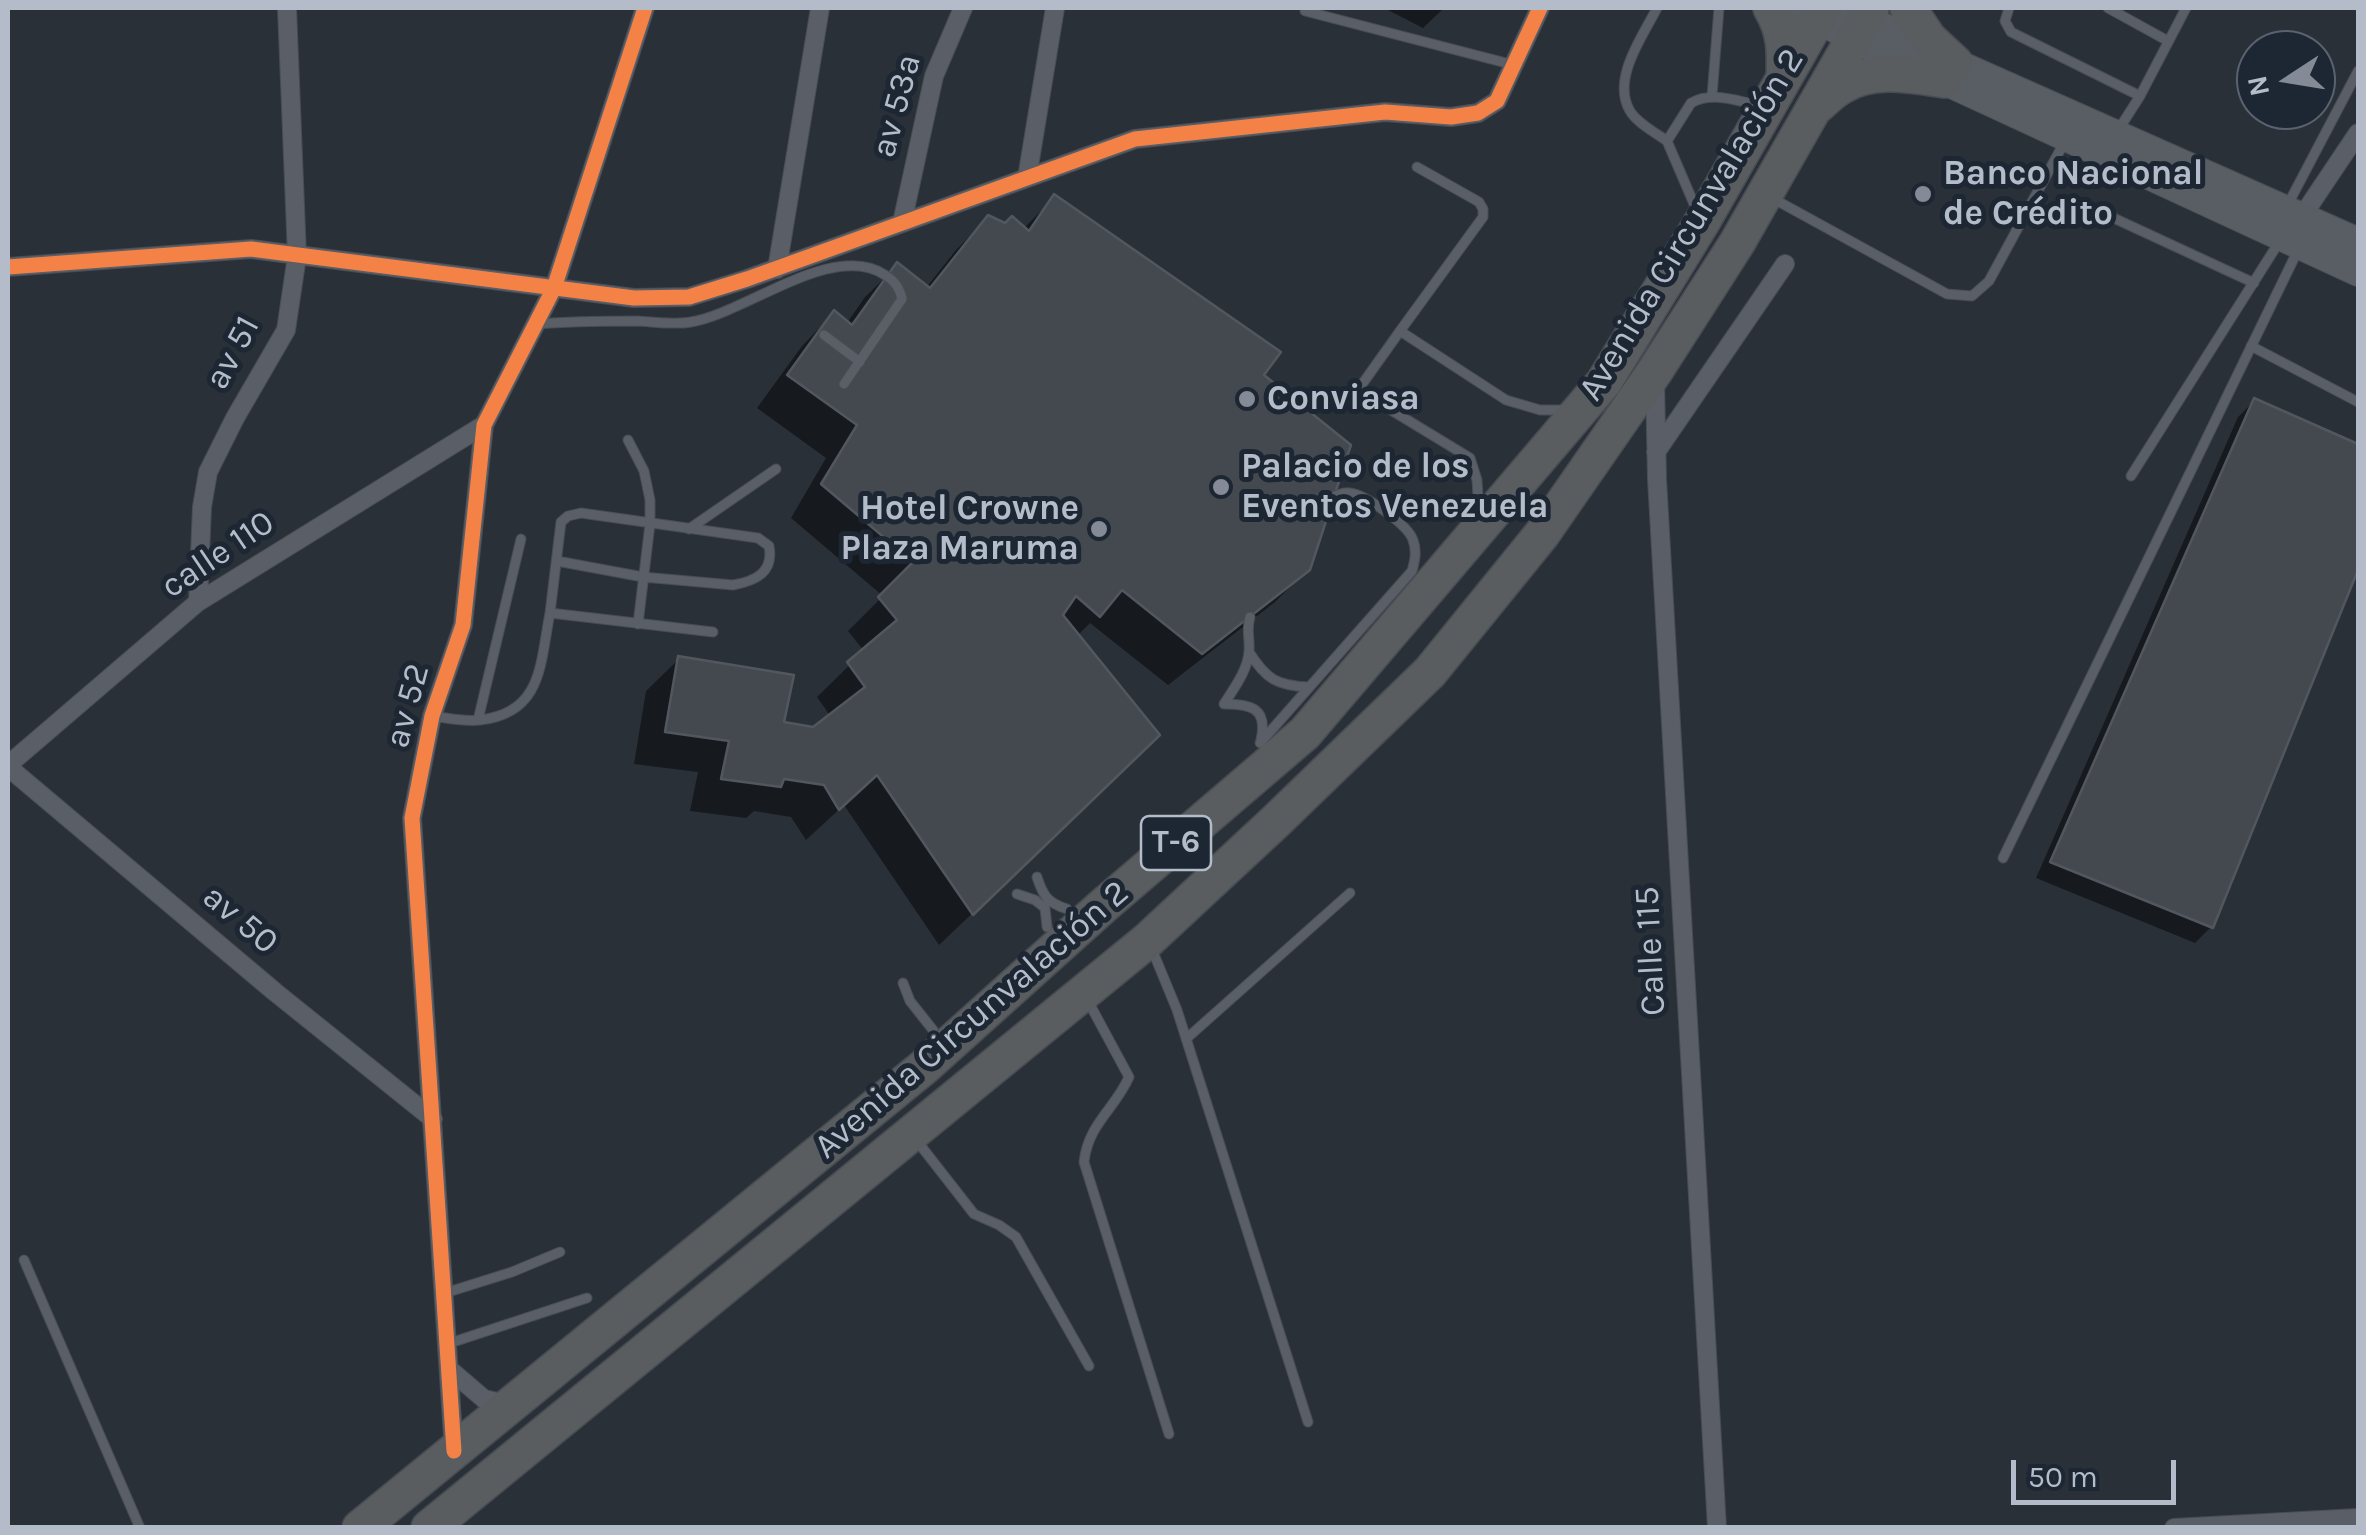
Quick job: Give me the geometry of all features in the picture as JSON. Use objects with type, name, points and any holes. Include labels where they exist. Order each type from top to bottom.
[{"type":"highway","points":[[1772,8],[1785,42],[1775,92]]},
{"type":"highway","points":[[1908,8],[1950,72]]},
{"type":"highway","name":"Avenida Circunvalación 2","points":[[360,1528],[924,1067],[1103,906],[1305,733],[1604,382],[1702,222],[1775,92],[1839,15]]},
{"type":"highway","name":"Avenida Circunvalación 2","points":[[439,1523],[1148,940],[1430,672],[1542,534],[1655,371],[1737,243],[1812,110],[1839,15]]},
{"type":"highway","points":[[1812,110],[1844,84],[1869,76],[1950,72]]},
{"type":"street","name":"av 51","points":[[198,602],[202,507],[208,472],[286,330],[297,256],[287,8]]},
{"type":"street","name":"av 52","points":[[454,1452],[412,818],[432,716],[462,625],[484,425],[554,288],[645,8]]},
{"type":"street","points":[[777,269],[820,8]]},
{"type":"street","name":"av 53a","points":[[902,224],[934,76],[963,8]]},
{"type":"street","points":[[1027,178],[1055,8]]},
{"type":"street","points":[[8,267],[251,249],[634,298],[689,297],[1135,140],[1385,112],[1478,114],[1497,101],[1540,8]]},
{"type":"street","points":[[1839,15],[2068,137],[2292,228],[2358,242]]},
{"type":"street","points":[[1950,72],[2115,136],[2292,228],[2358,272]]},
{"type":"street","points":[[2292,228],[2358,133]]},
{"type":"street","points":[[1656,453],[1785,264]]},
{"type":"street","name":"Calle 115","points":[[1655,371],[1656,453],[1717,1528]]},
{"type":"street","name":"calle 110","points":[[8,766],[198,602],[484,425]]},
{"type":"street","name":"av 50","points":[[8,766],[274,992],[433,1119]]},
{"type":"street","points":[[449,1369],[484,1399],[510,1405]]},
{"type":"street","points":[[2174,1528],[2358,1518]]},
{"type":"lane","points":[[1658,8],[1626,74],[1625,96],[1631,114],[1667,141],[1702,222]]},
{"type":"lane","points":[[1712,96],[1720,8]]},
{"type":"lane","points":[[2009,8],[2005,21],[2011,32],[2140,96]]},
{"type":"lane","points":[[2108,8],[2168,40]]},
{"type":"lane","points":[[2115,136],[2186,8]]},
{"type":"lane","points":[[1305,11],[1514,66]]},
{"type":"lane","points":[[2002,858],[2251,346],[2292,228],[2358,71]]},
{"type":"lane","points":[[1667,141],[1697,99],[1775,92]]},
{"type":"lane","points":[[1765,194],[1947,294],[1972,296],[1989,280],[2068,137]]},
{"type":"lane","points":[[1417,168],[1480,202],[1483,217],[1358,390],[1470,458],[1477,480],[1479,530]]},
{"type":"lane","points":[[2092,208],[2254,283]]},
{"type":"lane","points":[[2132,476],[2292,228]]},
{"type":"lane","points":[[535,324],[585,320],[690,322],[828,269],[851,264],[869,266],[900,289],[902,299],[844,384]]},
{"type":"lane","points":[[1400,331],[1506,400],[1540,410],[1580,411]]},
{"type":"lane","points":[[824,335],[860,362]]},
{"type":"lane","points":[[2251,346],[2358,402]]},
{"type":"lane","points":[[628,440],[644,471],[650,500],[638,624]]},
{"type":"lane","points":[[689,529],[776,469]]},
{"type":"lane","points":[[1249,652],[1242,674],[1224,704],[1246,704],[1259,713],[1264,726],[1260,743],[1412,571],[1416,554],[1412,536],[1400,522],[1357,495],[1346,492],[1335,496]]},
{"type":"lane","points":[[432,716],[478,720],[518,708],[528,698],[536,680],[550,613],[556,561],[561,522],[568,516],[580,513],[758,538],[770,546],[772,559],[767,570],[746,583],[733,585],[643,577],[556,561]]},
{"type":"lane","points":[[478,720],[520,539]]},
{"type":"lane","points":[[550,613],[713,632]]},
{"type":"lane","points":[[1250,617],[1246,630],[1249,652],[1259,668],[1273,680],[1309,687]]},
{"type":"lane","points":[[1037,877],[1043,894],[1052,904],[1067,910]]},
{"type":"lane","points":[[1017,894],[1045,908],[1047,928]]},
{"type":"lane","points":[[1186,1039],[1350,894]]},
{"type":"lane","points":[[1148,940],[1177,1010],[1308,1422]]},
{"type":"lane","points":[[903,984],[933,1030]]},
{"type":"lane","points":[[1084,994],[1129,1078],[1092,1131],[1084,1162],[1169,1434]]},
{"type":"lane","points":[[912,1134],[974,1214],[1016,1237],[1089,1366]]},
{"type":"lane","points":[[442,1294],[560,1252]]},
{"type":"lane","points":[[24,1260],[140,1528]]},
{"type":"lane","points":[[447,1344],[587,1298]]},
{"type":"building","name":"Hotel Crowne Plaza Maruma","points":[[1054,194],[1281,352],[1264,375],[1351,445],[1310,570],[1202,654],[1122,590],[1100,617],[1076,596],[1063,615],[1160,735],[973,915],[877,775],[839,810],[824,785],[784,779],[781,787],[721,779],[729,741],[665,732],[678,656],[794,675],[784,722],[813,727],[865,687],[847,662],[897,620],[878,597],[913,562],[821,484],[857,425],[787,375],[834,310],[852,325],[897,262],[930,288],[988,215],[1005,223],[1012,216],[1029,231]]},
{"type":"building","points":[[2254,398],[2358,444],[2358,570],[2213,928],[2050,862]]},
{"type":"cycle path","points":[[454,1451],[412,818],[432,716],[463,625],[484,425],[554,288],[645,8]]},
{"type":"cycle path","points":[[8,267],[251,249],[634,298],[689,297],[1135,139],[1385,112],[1451,117],[1478,113],[1497,101],[1540,8]]},
{"type":"place","name":"Banco Nacional de Crédito","points":[[1923,194]]},
{"type":"place","name":"Conviasa","points":[[1247,399]]},
{"type":"place","name":"Palacio de los Eventos Venezuela","points":[[1221,487]]},
{"type":"place","name":"Hotel Crowne Plaza Maruma","points":[[1099,529]]}]
